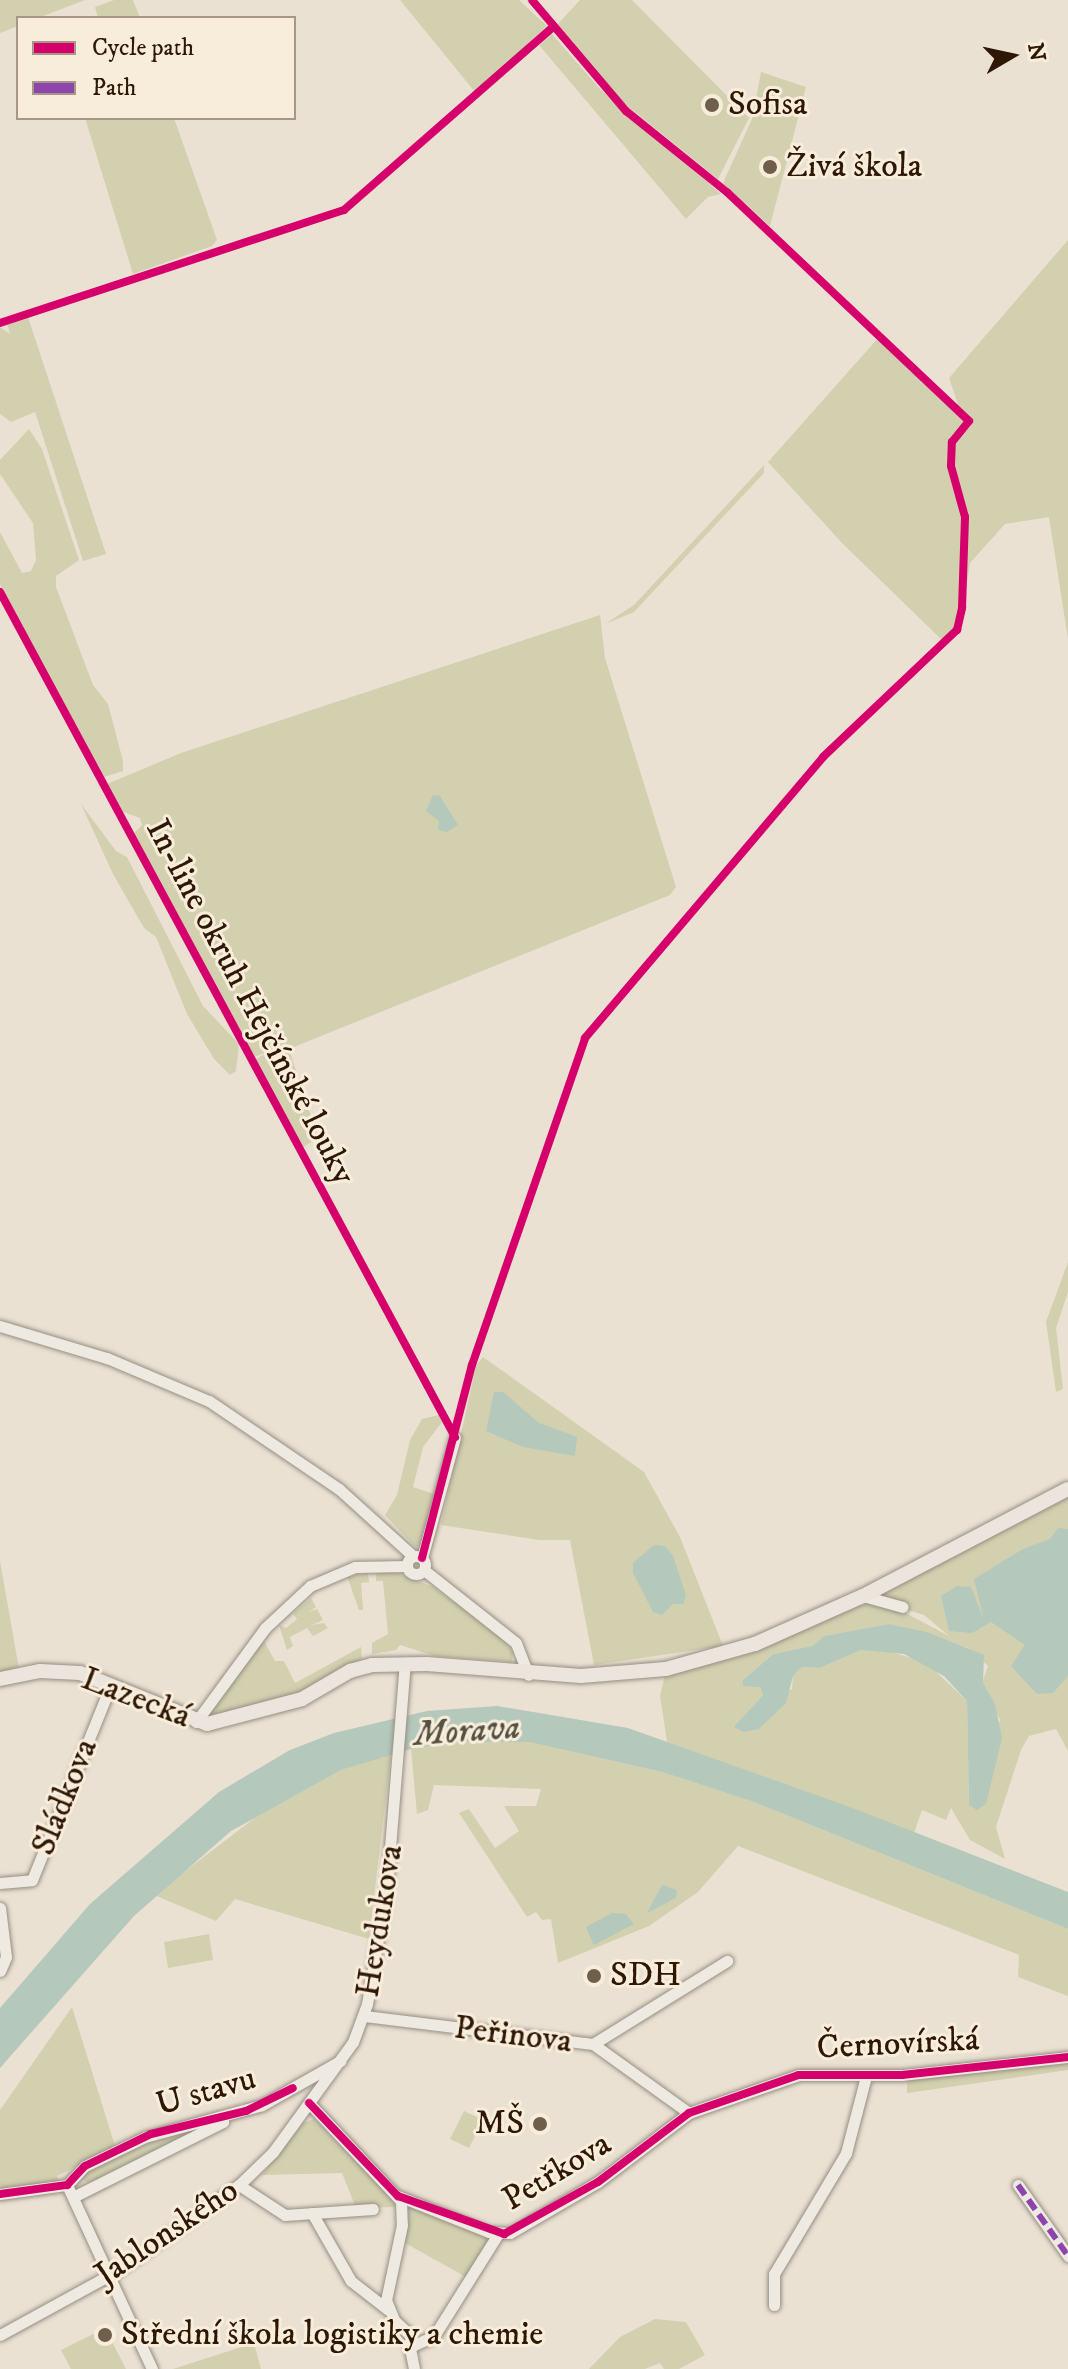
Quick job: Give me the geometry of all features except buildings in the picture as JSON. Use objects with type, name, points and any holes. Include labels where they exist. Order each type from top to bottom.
[{"type":"main road","name":"Lazecká","points":[[0,1679],[58,1670],[111,1684],[196,1722],[233,1721],[312,1695],[359,1668],[405,1663],[581,1681],[646,1672],[712,1659],[863,1596],[1068,1489]]},
{"type":"street","points":[[0,1326],[107,1358],[209,1401],[339,1489],[417,1563],[516,1643],[528,1675]]},
{"type":"street","points":[[417,1563],[455,1437]]},
{"type":"street","points":[[196,1722],[265,1628],[331,1575],[361,1566],[417,1563]]},
{"type":"street","points":[[863,1596],[903,1607]]},
{"type":"street","name":"Heydukova","points":[[309,2103],[340,2061],[364,2016],[387,1885],[399,1773],[405,1663]]},
{"type":"street","name":"Sládkova","points":[[0,1883],[32,1880],[111,1684]]},
{"type":"street","points":[[0,1908],[6,1957],[0,1971]]},
{"type":"street","points":[[593,2044],[727,1961]]},
{"type":"street","name":"Peřinova","points":[[364,2016],[593,2044],[689,2113]]},
{"type":"street","name":"Černovírská","points":[[689,2113],[799,2075],[866,2076],[1068,2057]]},
{"type":"street","name":"U stavu","points":[[73,2197],[229,2117],[279,2098],[326,2065],[340,2061]]},
{"type":"street","points":[[774,2305],[774,2274],[846,2153],[866,2076]]},
{"type":"street","points":[[309,2103],[398,2196],[403,2215],[386,2286],[387,2309]]},
{"type":"street","name":"Jablonského","points":[[0,2335],[112,2275],[239,2185],[268,2158],[309,2103]]},
{"type":"street","name":"Petřkova","points":[[398,2196],[498,2234],[519,2229],[598,2182],[689,2113]]},
{"type":"street","name":"U stavu","points":[[67,2185],[85,2166],[151,2134],[229,2117]]},
{"type":"street","points":[[0,2194],[67,2185],[112,2275],[152,2369]]},
{"type":"street","points":[[239,2185],[277,2213],[373,2209]]},
{"type":"street","points":[[1018,2185],[1068,2256]]},
{"type":"street","points":[[312,2213],[351,2281],[387,2309],[408,2333],[426,2341]]},
{"type":"street","points":[[410,2347],[426,2341],[498,2234]]},
{"type":"street","points":[[408,2333],[414,2369]]},
{"type":"shaded area","points":[[0,0],[85,0],[43,16],[16,16],[16,27],[0,33]]},
{"type":"shaded area","points":[[114,0],[133,0],[139,16],[97,16],[95,7]]},
{"type":"shaded area","points":[[400,0],[519,0],[547,26],[475,92]]},
{"type":"shaded area","points":[[580,0],[632,0],[749,118],[718,179],[620,100],[556,26]]},
{"type":"shaded area","points":[[552,34],[600,89],[721,194],[708,197],[686,219],[539,45]]},
{"type":"shaded area","points":[[761,72],[806,87],[770,226],[723,183],[752,119]]},
{"type":"shaded area","points":[[86,120],[175,120],[217,240],[212,246],[133,274]]},
{"type":"shaded area","points":[[1068,240],[1068,639],[1049,517],[1005,524],[970,563],[961,623],[943,641],[842,543],[768,462],[879,337],[973,427],[961,413],[949,378]]},
{"type":"shaded area","points":[[28,317],[106,554],[83,561],[35,412],[11,422],[0,414],[0,327],[10,334],[7,324]]},
{"type":"shaded area","points":[[29,429],[42,449],[79,560],[56,576],[56,587],[93,685],[108,704],[123,761],[123,771],[104,777],[0,584],[0,532],[22,573],[31,571],[36,560],[33,523],[0,474],[0,460]]},
{"type":"shaded area","points":[[764,465],[764,473],[634,612],[605,624],[634,605]]},
{"type":"shaded area","points":[[600,615],[605,658],[676,887],[670,895],[289,1049],[318,1138],[300,1149],[252,1061],[275,1049],[254,1057],[133,834],[142,825],[140,818],[121,811],[107,784],[181,753]]},
{"type":"shaded area","points":[[81,804],[116,851],[127,857],[203,1006],[239,1044],[236,1071],[230,1075],[214,1059],[187,1014],[156,937],[144,928],[113,874]]},
{"type":"shaded area","points":[[1068,1262],[1068,1292],[1056,1328],[1063,1389],[1056,1392],[1046,1322]]},
{"type":"shaded area","points":[[483,1357],[644,1472],[680,1537],[723,1646],[594,1665],[570,1540],[539,1540],[441,1525],[476,1366]]},
{"type":"shaded area","points":[[439,1415],[442,1422],[423,1447],[413,1487],[434,1494],[423,1545],[415,1547],[385,1515],[397,1495],[410,1440],[422,1419]]},
{"type":"shaded area","points":[[1068,1495],[1068,1751],[1056,1729],[1029,1736],[1021,1750],[996,1827],[1005,1859],[970,1840],[951,1808],[946,1820],[922,1810],[914,1833],[667,1742],[660,1696],[665,1675],[756,1652],[864,1602],[900,1610],[949,1636],[924,1615],[868,1598]],"holes":[[[888,1624],[968,1648],[988,1666],[982,1683],[1000,1720],[969,1805],[967,1701],[926,1662],[880,1649],[861,1650],[820,1668],[802,1667],[793,1676],[792,1689],[752,1707],[763,1695],[760,1687],[743,1680],[773,1654],[812,1646],[824,1636]]]},
{"type":"shaded area","points":[[0,1561],[19,1669],[0,1674]]},
{"type":"shaded area","points":[[389,1570],[433,1587],[500,1636],[513,1652],[512,1662],[435,1656],[400,1645],[396,1650],[372,1654],[372,1643],[388,1634],[383,1581],[376,1581],[376,1573]]},
{"type":"shaded area","points":[[368,1573],[369,1582],[361,1583],[363,1610],[359,1610],[347,1576]]},
{"type":"shaded area","points":[[311,1598],[316,1607],[309,1612],[317,1609],[323,1620],[312,1625],[324,1623],[328,1628],[313,1636],[307,1628],[290,1637],[293,1646],[287,1650],[279,1625],[286,1628],[297,1619],[293,1614]]},
{"type":"shaded area","points":[[264,1641],[275,1661],[284,1661],[295,1683],[361,1647],[362,1659],[304,1694],[207,1717],[206,1711]]},
{"type":"shaded area","points":[[460,1742],[529,1742],[662,1772],[754,1802],[1068,1929],[1068,1996],[1018,1977],[1019,1955],[738,1846],[698,1892],[649,1926],[558,1963],[551,1919],[542,1920],[536,1912],[527,1917],[459,1813],[469,1809],[495,1848],[519,1831],[504,1806],[536,1806],[541,1789],[434,1785],[428,1810],[417,1814],[411,1749]]},
{"type":"shaded area","points":[[391,1754],[369,1939],[235,1899],[216,1921],[154,1895],[269,1807],[341,1770]]},
{"type":"shaded area","points":[[209,1934],[213,1960],[168,1968],[164,1942]]},
{"type":"shaded area","points":[[72,2007],[115,2146],[57,2176],[60,2183],[0,2194],[0,2110]]},
{"type":"shaded area","points":[[1068,2062],[1068,2070],[907,2093],[907,2080]]},
{"type":"shaded area","points":[[464,2111],[483,2120],[469,2148],[450,2139]]},
{"type":"shaded area","points":[[314,2119],[391,2197],[395,2207],[356,2208],[342,2173],[262,2175],[303,2123]]},
{"type":"shaded area","points":[[207,2125],[90,2184],[82,2179],[84,2170],[153,2136]]},
{"type":"shaded area","points":[[408,2205],[491,2238],[466,2277],[405,2243]]},
{"type":"shaded area","points":[[655,2319],[686,2322],[705,2355],[679,2369],[664,2369],[660,2363],[645,2369],[589,2369],[620,2337]]},
{"type":"shaded area","name":"Střední škola logistiky a chemie","points":[[105,2328],[126,2369],[71,2369],[61,2350]]},
{"type":"shaded area","points":[[254,2343],[261,2369],[173,2369]]},
{"type":"water","points":[[433,795],[440,796],[458,825],[447,832],[438,830],[439,821],[426,811]]},
{"type":"water","points":[[494,1392],[503,1392],[539,1423],[577,1437],[575,1456],[523,1447],[486,1431]]},
{"type":"water","points":[[1058,1528],[1068,1529],[1068,1676],[1053,1693],[1037,1694],[1011,1666],[1025,1645],[991,1622],[972,1633],[949,1631],[941,1596],[957,1586],[971,1587],[984,1620],[974,1579],[1023,1549],[1050,1539]]},
{"type":"water","points":[[654,1545],[665,1546],[673,1556],[686,1595],[683,1604],[673,1604],[662,1615],[653,1612],[633,1573],[633,1563]]},
{"type":"water","points":[[888,1624],[927,1632],[984,1655],[983,1683],[995,1704],[1002,1738],[986,1804],[977,1810],[969,1805],[967,1701],[944,1676],[904,1654],[861,1650],[820,1668],[802,1667],[793,1676],[786,1703],[759,1729],[744,1732],[734,1727],[763,1695],[760,1687],[743,1686],[743,1680],[773,1654],[812,1646],[824,1636]]},
{"type":"water","name":"Morava","points":[[497,1706],[628,1728],[850,1807],[1068,1892],[1068,1929],[754,1802],[662,1772],[529,1742],[460,1742],[411,1749],[341,1770],[231,1831],[134,1916],[0,2068],[0,2008],[90,1904],[219,1792],[290,1750],[334,1733],[427,1711]]},
{"type":"water","points":[[662,1885],[677,1890],[676,1898],[647,1913]]},
{"type":"water","points":[[612,1913],[626,1914],[634,1924],[594,1945],[586,1927]]},
{"type":"marked path","points":[[1018,2185],[1068,2256]]},
{"type":"cycle path","points":[[422,1558],[472,1365],[585,1038],[823,757],[957,630],[962,608],[965,517],[951,466],[952,442],[969,421],[728,193],[626,111],[532,0]]},
{"type":"cycle path","points":[[0,323],[344,210],[553,27]]},
{"type":"cycle path","name":"In-line okruh Hejčínské louky","points":[[0,592],[455,1437]]},
{"type":"cycle path","points":[[309,2103],[398,2196],[504,2234],[598,2182],[689,2113],[799,2075],[902,2075],[1068,2057]]},
{"type":"cycle path","points":[[0,2194],[67,2185],[85,2166],[151,2134],[246,2111],[293,2088]]},
{"type":"place","name":"Sofisa","points":[[712,105]]},
{"type":"place","name":"Živá škola","points":[[770,167]]},
{"type":"place","name":"SDH","points":[[594,1976]]},
{"type":"place","name":"MŠ","points":[[540,2124]]},
{"type":"place","name":"Střední škola logistiky a chemie","points":[[105,2335]]}]
